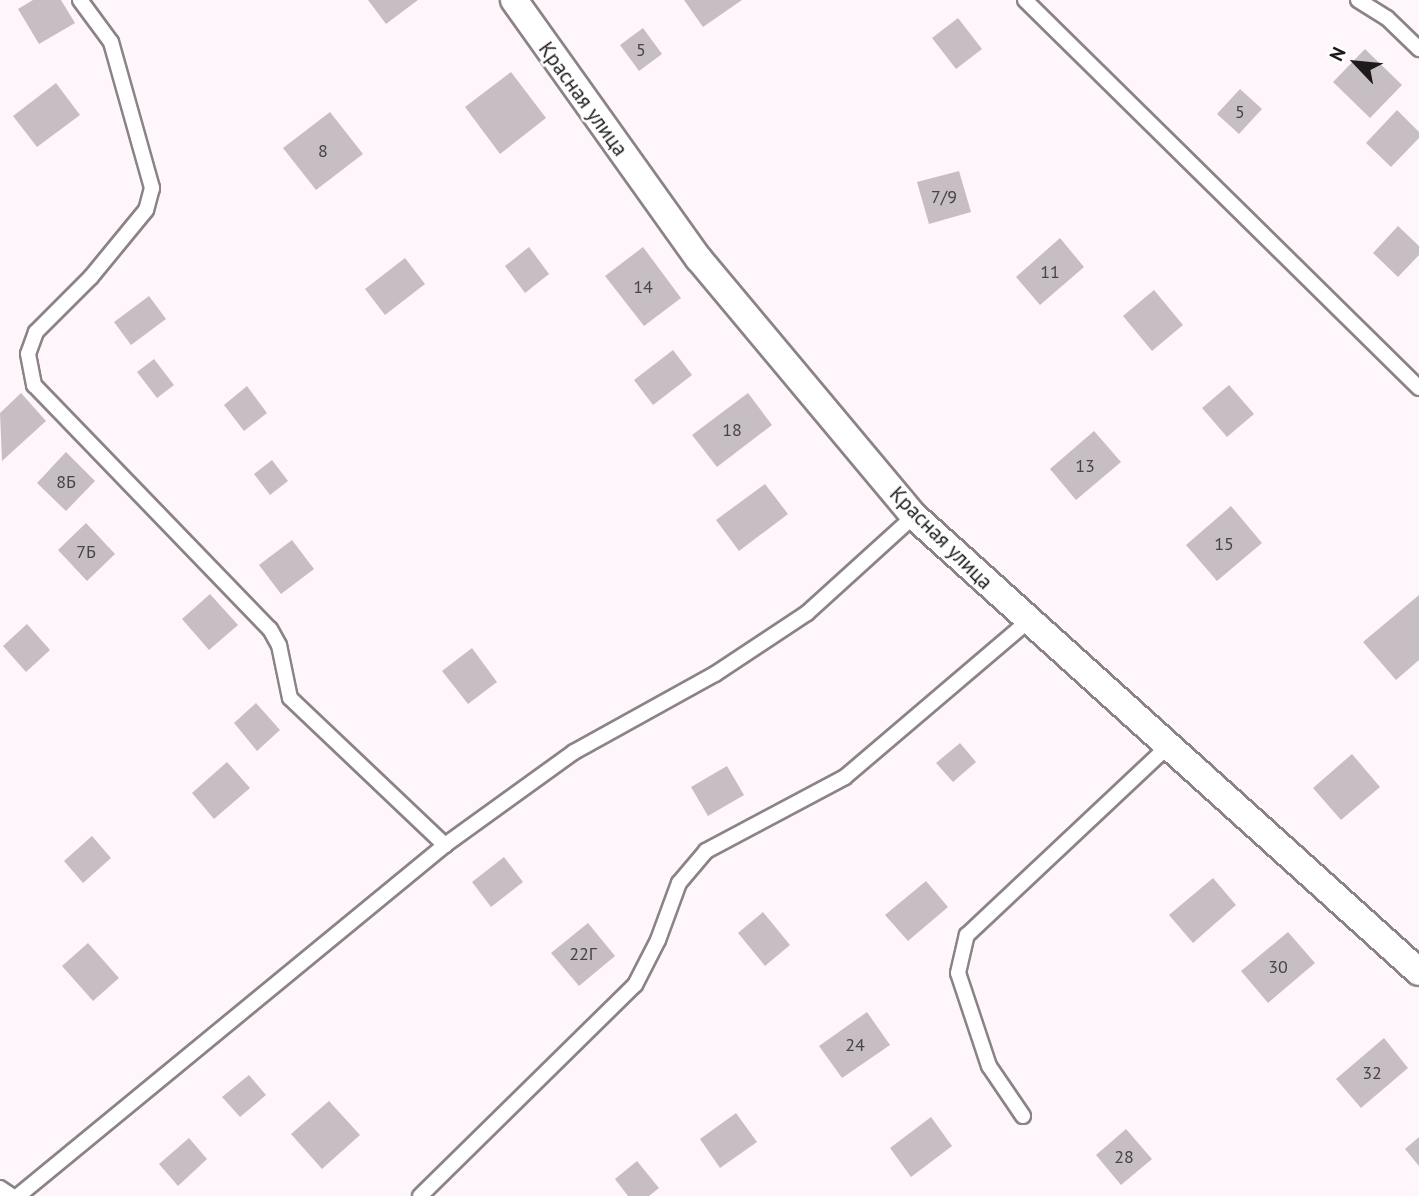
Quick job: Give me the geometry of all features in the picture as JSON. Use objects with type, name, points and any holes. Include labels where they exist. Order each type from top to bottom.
[{"type":"street","name":"Красная улица","points":[[514,0],[699,259],[914,516],[1419,972]]},
{"type":"lane","points":[[80,0],[111,42],[152,188],[146,210],[91,277],[36,331],[28,354],[34,385],[270,629],[279,645],[290,698],[444,845]]},
{"type":"lane","points":[[1025,0],[1419,388]]},
{"type":"lane","points":[[1358,0],[1387,18],[1419,49]]},
{"type":"lane","points":[[0,1188],[15,1196],[444,845],[574,752],[715,674],[807,613],[914,516]]},
{"type":"lane","points":[[420,1196],[635,985],[658,940],[679,883],[706,851],[845,777],[1028,621]]},
{"type":"lane","points":[[1023,1116],[989,1066],[957,973],[967,935],[1167,747]]},
{"type":"building","points":[[33,0],[61,0],[75,23],[39,44],[18,9]]},
{"type":"building","points":[[368,0],[418,0],[386,24]]},
{"type":"building","points":[[684,0],[742,0],[703,27]]},
{"type":"building","points":[[958,18],[982,49],[956,69],[932,38]]},
{"type":"building","points":[[643,28],[662,54],[639,71],[620,45]]},
{"type":"building","points":[[1365,49],[1402,85],[1370,118],[1333,82]]},
{"type":"building","points":[[511,72],[546,118],[500,154],[465,107]]},
{"type":"building","points":[[56,83],[80,115],[37,147],[13,116]]},
{"type":"building","points":[[1240,89],[1262,109],[1239,134],[1217,114]]},
{"type":"building","points":[[1397,110],[1419,132],[1419,138],[1391,167],[1366,143]]},
{"type":"building","points":[[330,112],[363,154],[316,190],[283,148]]},
{"type":"building","points":[[959,171],[971,212],[929,224],[917,182]]},
{"type":"building","points":[[1398,226],[1419,246],[1419,255],[1398,277],[1373,253]]},
{"type":"building","points":[[1060,238],[1084,267],[1040,305],[1016,277]]},
{"type":"building","points":[[529,247],[549,274],[525,293],[505,266]]},
{"type":"building","points":[[643,247],[681,298],[644,326],[605,276]]},
{"type":"building","points":[[405,258],[425,284],[385,315],[365,289]]},
{"type":"building","points":[[1154,290],[1183,325],[1152,351],[1123,316]]},
{"type":"building","points":[[149,296],[166,319],[131,345],[114,322]]},
{"type":"building","points":[[673,350],[692,375],[653,405],[634,380]]},
{"type":"building","points":[[154,359],[174,385],[157,398],[137,372]]},
{"type":"building","points":[[1229,385],[1254,414],[1227,437],[1202,408]]},
{"type":"building","points":[[247,386],[267,413],[244,431],[224,405]]},
{"type":"building","points":[[21,393],[46,421],[2,461],[0,413]]},
{"type":"building","points":[[748,393],[772,425],[717,467],[692,435]]},
{"type":"building","points":[[1094,431],[1121,462],[1076,500],[1050,469]]},
{"type":"building","points":[[66,452],[95,481],[66,511],[37,483]]},
{"type":"building","points":[[272,460],[288,481],[270,495],[254,474]]},
{"type":"building","points":[[765,484],[788,514],[739,551],[716,520]]},
{"type":"building","points":[[1231,506],[1262,543],[1217,581],[1186,545]]},
{"type":"building","points":[[86,523],[115,554],[87,581],[58,550]]},
{"type":"building","points":[[292,540],[314,569],[281,594],[259,565]]},
{"type":"building","points":[[210,594],[238,625],[209,650],[182,619]]},
{"type":"building","points":[[1419,595],[1419,660],[1396,680],[1363,642]]},
{"type":"building","points":[[27,624],[50,650],[26,672],[3,646]]},
{"type":"building","points":[[472,648],[497,682],[468,704],[442,671]]},
{"type":"building","points":[[256,703],[280,730],[257,751],[234,723]]},
{"type":"building","points":[[960,743],[976,762],[953,782],[936,763]]},
{"type":"building","points":[[1352,754],[1380,787],[1341,820],[1313,788]]},
{"type":"building","points":[[227,762],[250,788],[214,819],[192,793]]},
{"type":"building","points":[[727,766],[744,795],[708,816],[691,787]]},
{"type":"building","points":[[92,836],[111,858],[83,883],[64,861]]},
{"type":"building","points":[[504,857],[523,882],[491,907],[472,882]]},
{"type":"building","points":[[1213,878],[1236,905],[1193,943],[1169,915]]},
{"type":"building","points":[[926,881],[948,907],[908,941],[885,915]]},
{"type":"building","points":[[763,912],[790,945],[765,966],[738,933]]},
{"type":"building","points":[[588,923],[615,956],[579,986],[551,953]]},
{"type":"building","points":[[1288,932],[1315,963],[1268,1003],[1241,971]]},
{"type":"building","points":[[88,943],[119,978],[93,1001],[62,966]]},
{"type":"building","points":[[867,1012],[890,1045],[842,1078],[819,1046]]},
{"type":"building","points":[[1384,1038],[1408,1068],[1361,1108],[1336,1079]]},
{"type":"building","points":[[249,1075],[266,1095],[240,1117],[222,1097]]},
{"type":"building","points":[[329,1101],[360,1135],[322,1169],[291,1134]]},
{"type":"building","points":[[736,1113],[757,1142],[720,1168],[700,1139]]},
{"type":"building","points":[[931,1117],[952,1146],[911,1177],[890,1148]]},
{"type":"building","points":[[1126,1129],[1152,1159],[1121,1185],[1096,1155]]},
{"type":"building","points":[[1419,1137],[1419,1166],[1405,1149]]},
{"type":"building","points":[[189,1138],[207,1159],[178,1186],[159,1164]]},
{"type":"building","points":[[637,1161],[659,1188],[649,1196],[628,1196],[615,1179]]}]
